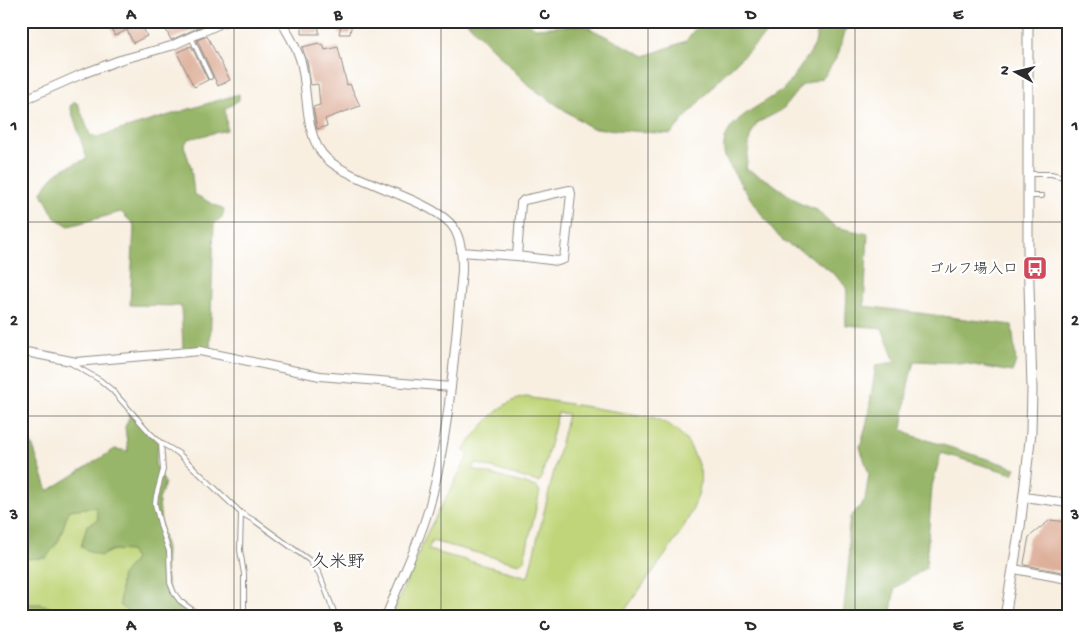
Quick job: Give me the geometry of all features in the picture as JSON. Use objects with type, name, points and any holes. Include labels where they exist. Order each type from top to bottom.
[{"type":"street","points":[[21,101],[82,74],[120,60],[171,46],[226,21]]},
{"type":"street","points":[[281,21],[293,41],[301,63],[310,124],[318,148],[323,156],[342,169],[424,206],[442,217],[455,230],[461,252],[462,271],[451,387],[435,484],[423,528],[386,617]]},
{"type":"street","points":[[1005,617],[1024,497],[1032,389],[1028,250],[1028,21]]},
{"type":"street","points":[[461,252],[558,261],[564,259],[572,194],[570,190],[524,200],[521,204],[517,256]]},
{"type":"street","points":[[21,351],[67,361],[200,351],[320,376],[451,387]]},
{"type":"street","points":[[1024,497],[1068,503]]},
{"type":"street","points":[[1014,569],[1068,579]]},
{"type":"lane","points":[[191,37],[210,77]]},
{"type":"lane","points":[[1029,174],[1051,174],[1068,178]]},
{"type":"lane","points":[[1029,196],[1042,196]]},
{"type":"lane","points":[[67,361],[88,372],[112,390],[161,443],[178,453],[241,513],[254,520],[309,560],[319,573],[336,617]]},
{"type":"lane","points":[[161,443],[163,470],[155,504],[169,551],[170,583],[180,601],[202,617]]},
{"type":"lane","points":[[241,513],[240,550],[244,574],[244,617]]},
{"type":"green space","points":[[466,21],[526,21],[535,28],[583,25],[645,56],[686,41],[701,21],[768,21],[764,36],[718,80],[671,134],[591,128],[529,86]]},
{"type":"green space","points":[[817,21],[847,21],[838,55],[824,77],[801,86],[782,110],[757,123],[750,137],[746,169],[769,181],[801,204],[817,210],[835,227],[868,234],[864,306],[1012,325],[1016,362],[1012,372],[963,363],[914,361],[908,385],[902,429],[914,436],[1016,468],[1013,474],[941,453],[932,486],[926,568],[895,588],[890,617],[843,617],[849,560],[848,535],[850,518],[865,500],[869,474],[860,447],[867,422],[876,365],[895,362],[882,328],[846,325],[847,290],[843,283],[825,267],[777,235],[741,184],[724,153],[725,141],[735,123],[782,90],[800,68],[815,44]]},
{"type":"green space","points":[[239,94],[239,100],[225,109],[227,130],[188,139],[184,146],[191,167],[194,194],[224,210],[223,216],[214,224],[210,350],[200,347],[183,348],[181,306],[130,305],[134,225],[121,212],[69,226],[55,218],[42,193],[46,185],[60,171],[87,159],[70,106],[75,102],[78,104],[90,135],[97,137]]},
{"type":"green space","points":[[526,397],[651,417],[674,428],[690,446],[700,471],[699,488],[694,507],[684,527],[621,617],[391,617],[428,531],[469,455],[463,450],[498,410]],"holes":[[[558,413],[568,414],[528,577],[428,550],[432,541],[519,564],[524,560],[540,491],[536,487],[472,469],[475,463],[538,482],[541,480]]]},
{"type":"green space","points":[[130,415],[159,442],[155,464],[165,483],[159,500],[161,527],[166,549],[165,570],[175,605],[191,617],[134,617],[120,605],[121,577],[135,559],[130,551],[113,550],[100,556],[81,547],[87,525],[98,520],[96,507],[69,510],[59,540],[46,558],[21,559],[21,425],[33,447],[48,491],[115,449],[128,451],[125,427]]},
{"type":"green space","points":[[48,491],[147,508],[175,617],[21,617],[21,517]]},
{"type":"green space","points":[[25,604],[41,604],[60,611],[62,617],[21,617]]},
{"type":"building","points":[[108,21],[125,21],[126,24],[131,21],[140,21],[147,36],[133,43],[127,30],[115,36]]},
{"type":"building","points":[[169,21],[200,21],[202,26],[171,40],[163,24]]},
{"type":"building","points":[[342,21],[352,21],[350,34],[339,34]]},
{"type":"building","points":[[302,25],[319,25],[319,34],[302,34]]},
{"type":"building","points":[[207,36],[230,80],[218,86],[197,40]]},
{"type":"building","points":[[319,43],[319,45],[323,44],[325,50],[338,47],[347,85],[350,84],[360,106],[325,119],[327,126],[317,129],[313,107],[320,105],[318,84],[311,85],[307,61],[302,47]]},
{"type":"building","points":[[191,46],[208,80],[194,87],[177,53]]},
{"type":"building","points":[[1050,520],[1068,522],[1068,573],[1025,565],[1024,563],[1029,537]]},
{"type":"place","name":"ゴルフ場入口","points":[[1035,268]]},
{"type":"district","name":"久米野","points":[[338,561]]}]
